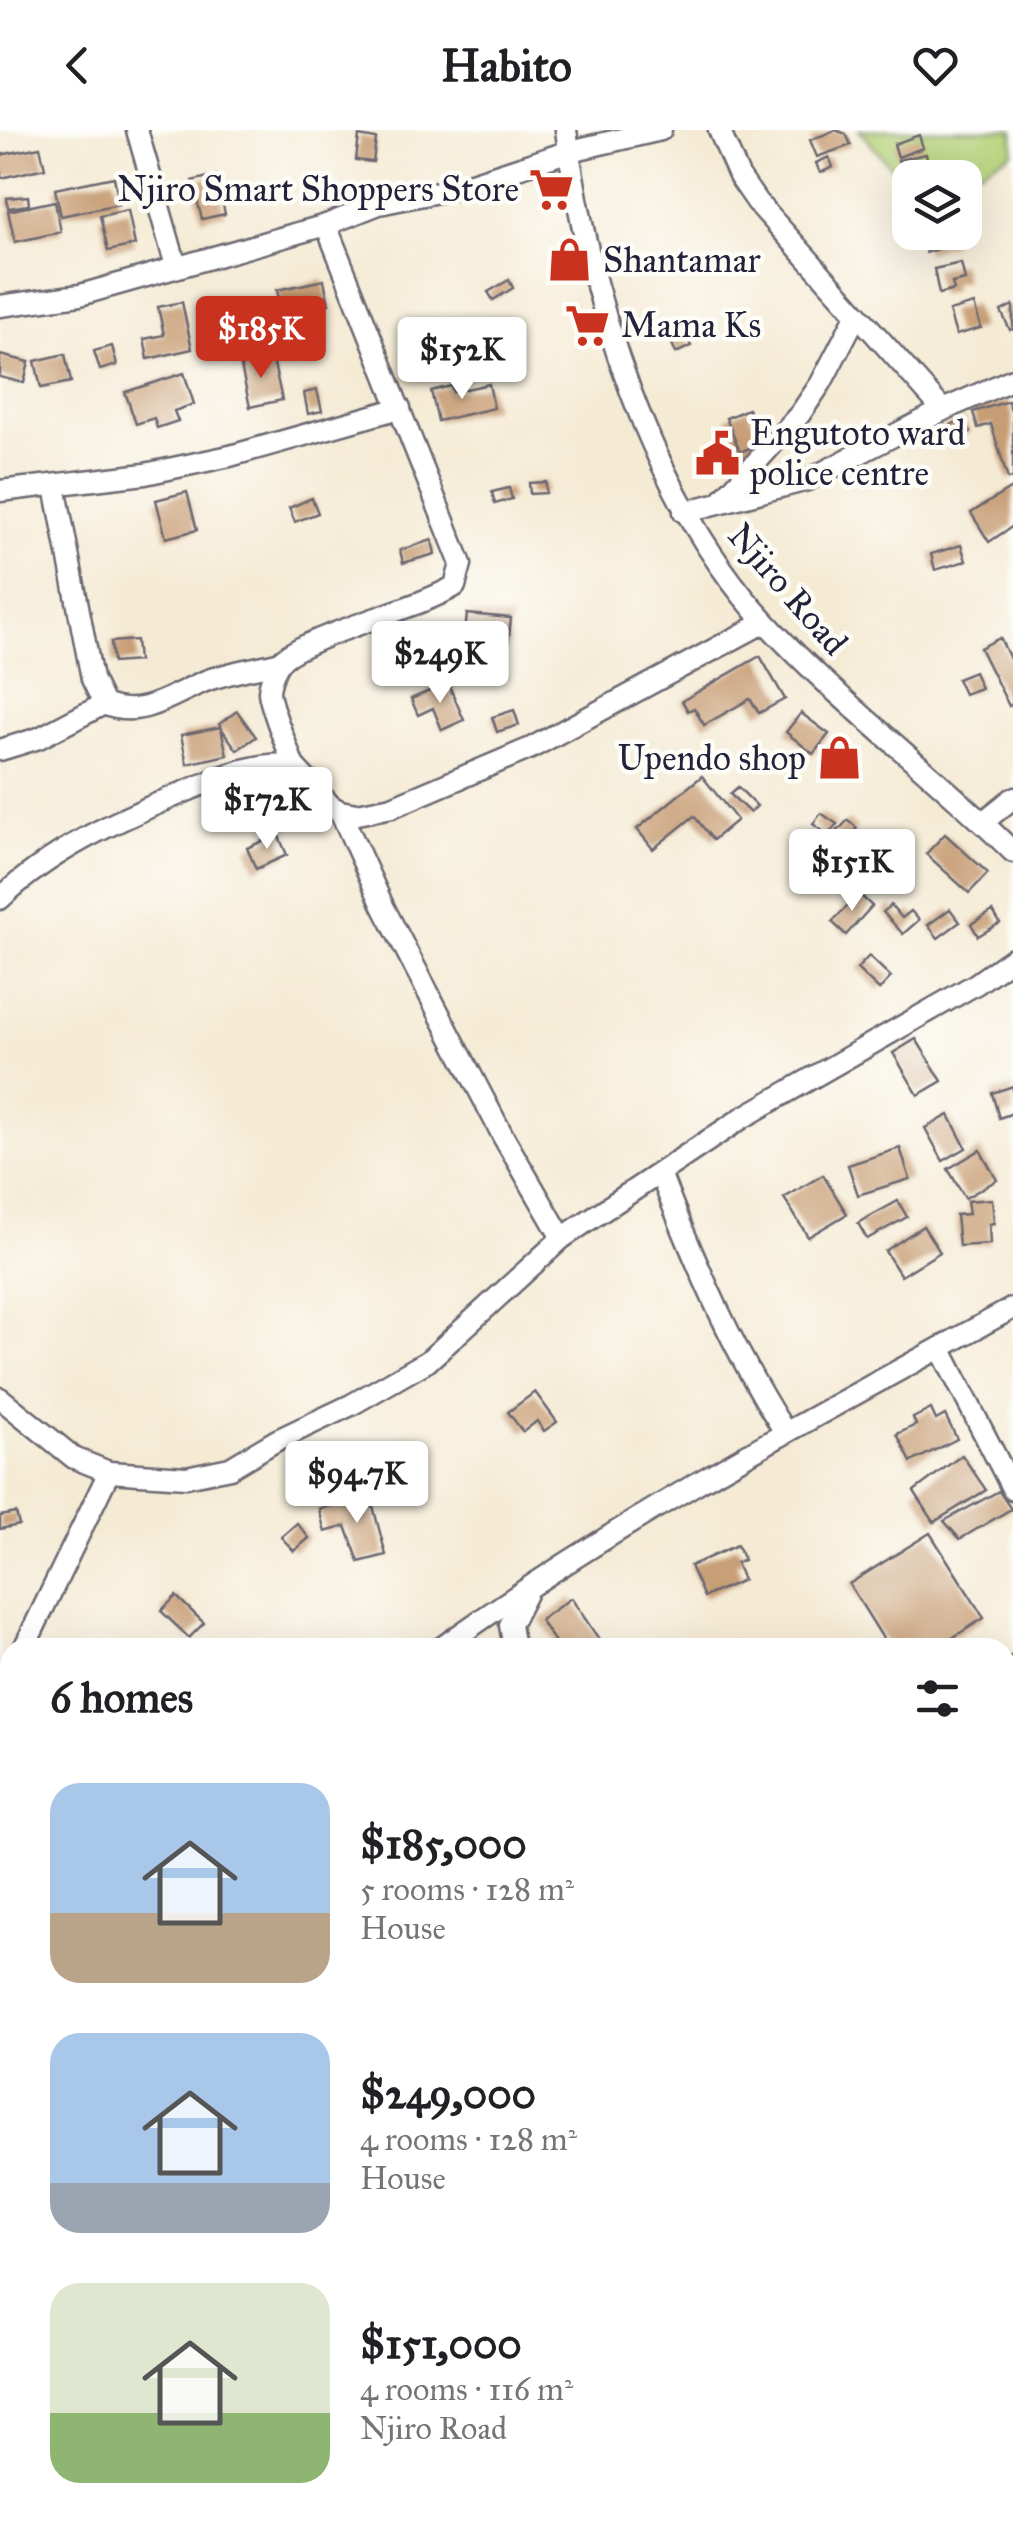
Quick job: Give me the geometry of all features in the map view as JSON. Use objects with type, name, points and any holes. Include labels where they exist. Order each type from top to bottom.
[{"type":"street","points":[[138,130],[176,266]]},
{"type":"street","points":[[0,306],[80,296],[326,225],[395,200],[482,182],[568,140],[661,130]]},
{"type":"street","points":[[719,130],[739,176],[756,202],[943,410]]},
{"type":"street","name":"Njiro Road","points":[[568,140],[601,298],[624,372],[684,512],[718,567],[820,678],[1013,852]]},
{"type":"street","points":[[0,750],[39,738],[104,704],[127,711],[144,708],[212,679],[278,663],[299,649],[432,600],[455,586],[460,564],[326,225]]},
{"type":"street","points":[[720,502],[800,414],[821,384],[857,314]]},
{"type":"street","points":[[684,512],[808,480],[943,410],[1013,379]]},
{"type":"street","points":[[0,491],[145,474],[230,456],[400,408]]},
{"type":"street","points":[[55,486],[92,679],[104,704]]},
{"type":"street","points":[[340,811],[357,814],[392,808],[446,786],[531,748],[765,622]]},
{"type":"street","points":[[278,663],[269,691],[294,765],[340,811],[384,908],[504,1138],[562,1238]]},
{"type":"street","points":[[0,898],[46,861],[103,826],[242,768],[269,762],[294,765]]},
{"type":"street","points":[[983,822],[1013,798]]},
{"type":"street","points":[[0,1398],[74,1458],[109,1472],[186,1477],[230,1468],[394,1382],[450,1344],[562,1238],[742,1118],[976,984],[1013,958]]},
{"type":"street","points":[[660,1173],[754,1384],[786,1432]]},
{"type":"street","points":[[457,1638],[600,1540],[786,1432],[1013,1308]]},
{"type":"street","points":[[940,1348],[1013,1490]]},
{"type":"street","points":[[29,1638],[109,1472]]},
{"type":"street","points":[[512,1638],[510,1625],[528,1590]]},
{"type":"green space","points":[[859,130],[1013,130],[1013,152],[982,169],[982,160],[892,160],[892,168]]},
{"type":"building","points":[[836,130],[846,134],[851,145],[817,157],[810,140]]},
{"type":"building","points":[[919,135],[923,148],[898,157],[894,144]]},
{"type":"building","points":[[359,136],[376,139],[373,162],[356,160]]},
{"type":"building","points":[[40,147],[45,168],[1,178],[0,155]]},
{"type":"building","points":[[926,154],[927,160],[898,160]]},
{"type":"building","points":[[829,157],[833,167],[820,173],[816,163]]},
{"type":"building","points":[[216,175],[225,214],[202,219],[192,181]]},
{"type":"building","points":[[114,177],[119,204],[61,216],[55,189]]},
{"type":"building","points":[[28,196],[29,205],[8,208],[7,198]]},
{"type":"building","points":[[55,201],[61,232],[15,242],[8,211]]},
{"type":"building","points":[[128,210],[135,245],[108,251],[100,216]]},
{"type":"building","points":[[961,263],[965,280],[952,283],[954,290],[939,294],[934,269]]},
{"type":"building","points":[[324,280],[329,304],[282,314],[277,290]]},
{"type":"building","points":[[509,280],[513,288],[493,300],[488,292]]},
{"type":"building","points":[[182,302],[192,349],[148,359],[144,339],[164,335],[158,307]]},
{"type":"building","points":[[974,304],[981,328],[956,335],[949,311]]},
{"type":"building","points":[[1013,305],[1013,329],[1010,330],[1001,311]]},
{"type":"building","points":[[310,324],[318,339],[281,359],[272,343]]},
{"type":"building","points":[[681,324],[691,346],[676,353],[666,330]]},
{"type":"building","points":[[112,346],[117,365],[100,370],[94,351]]},
{"type":"building","points":[[65,354],[71,382],[41,388],[35,361]]},
{"type":"building","points":[[0,355],[29,362],[24,383],[0,377]]},
{"type":"building","points":[[272,355],[282,400],[250,407],[240,362]]},
{"type":"building","points":[[184,373],[194,404],[174,411],[178,421],[157,428],[154,418],[136,424],[125,392]]},
{"type":"building","points":[[489,384],[494,408],[438,421],[431,391],[451,386],[453,392]]},
{"type":"building","points":[[317,390],[322,411],[308,414],[304,393]]},
{"type":"building","points":[[1008,401],[1013,416],[1013,478],[1008,479],[991,424],[978,428],[973,412]]},
{"type":"building","points":[[748,409],[762,443],[740,452],[726,418]]},
{"type":"building","points":[[963,419],[970,432],[943,445],[937,432]]},
{"type":"building","points":[[546,482],[546,493],[530,494],[529,483]]},
{"type":"building","points":[[1013,487],[1013,526],[989,542],[971,513]]},
{"type":"building","points":[[509,488],[512,499],[495,504],[492,492]]},
{"type":"building","points":[[187,492],[197,530],[166,538],[156,500]]},
{"type":"building","points":[[312,498],[318,513],[295,522],[289,508]]},
{"type":"building","points":[[432,540],[435,554],[403,563],[400,550]]},
{"type":"building","points":[[961,545],[966,561],[935,570],[931,554]]},
{"type":"building","points":[[467,614],[511,618],[508,646],[464,641]]},
{"type":"building","points":[[1000,638],[1013,665],[1013,704],[1009,706],[980,648]]},
{"type":"building","points":[[136,640],[138,661],[113,663],[111,642]]},
{"type":"building","points":[[476,647],[487,675],[473,681],[462,653]]},
{"type":"building","points":[[760,656],[785,699],[759,713],[750,699],[704,725],[694,708],[688,711],[682,701]]},
{"type":"building","points":[[974,672],[981,688],[964,694],[957,679]]},
{"type":"building","points":[[448,683],[464,720],[442,730],[433,708],[418,715],[411,699]]},
{"type":"building","points":[[514,710],[519,725],[497,732],[492,717]]},
{"type":"building","points":[[237,711],[256,737],[237,750],[221,728],[227,755],[187,764],[181,735],[221,727],[219,724]]},
{"type":"building","points":[[801,713],[829,734],[813,754],[786,732]]},
{"type":"building","points":[[702,776],[737,820],[713,840],[694,816],[653,849],[637,829]]},
{"type":"building","points":[[738,787],[757,806],[750,813],[730,794]]},
{"type":"building","points":[[821,813],[837,824],[828,835],[813,824]]},
{"type":"building","points":[[848,820],[857,828],[845,841],[836,833]]},
{"type":"building","points":[[278,834],[287,855],[256,869],[247,848]]},
{"type":"building","points":[[945,834],[988,873],[969,893],[926,854]]},
{"type":"building","points":[[836,838],[854,856],[840,871],[822,852]]},
{"type":"building","points":[[859,894],[872,906],[846,935],[832,922]]},
{"type":"building","points":[[891,905],[902,918],[911,911],[919,920],[903,934],[883,912]]},
{"type":"building","points":[[950,909],[960,922],[938,938],[928,925]]},
{"type":"building","points":[[993,911],[1000,923],[978,936],[971,924]]},
{"type":"building","points":[[869,956],[891,977],[879,990],[857,969]]},
{"type":"building","points":[[916,1039],[942,1081],[918,1095],[893,1053]]},
{"type":"building","points":[[1013,1086],[1013,1113],[999,1118],[992,1093]]},
{"type":"building","points":[[949,1115],[966,1148],[943,1161],[925,1128]]},
{"type":"building","points":[[900,1148],[910,1179],[858,1195],[848,1165]]},
{"type":"building","points":[[980,1150],[997,1180],[965,1198],[948,1169]]},
{"type":"building","points":[[823,1175],[847,1214],[808,1237],[784,1198]]},
{"type":"building","points":[[992,1199],[994,1223],[989,1224],[990,1244],[959,1246],[956,1215],[969,1214],[967,1201]]},
{"type":"building","points":[[898,1201],[907,1217],[867,1239],[858,1223]]},
{"type":"building","points":[[923,1226],[940,1252],[901,1276],[885,1251]]},
{"type":"building","points":[[535,1392],[557,1422],[544,1431],[537,1421],[523,1432],[508,1412]]},
{"type":"building","points":[[931,1409],[936,1420],[945,1415],[957,1439],[911,1462],[897,1434],[916,1425],[913,1418]]},
{"type":"building","points":[[962,1455],[986,1490],[934,1522],[914,1491]]},
{"type":"building","points":[[999,1491],[1011,1509],[960,1539],[944,1521]]},
{"type":"building","points":[[370,1495],[386,1555],[359,1562],[346,1526],[325,1532],[319,1509]]},
{"type":"building","points":[[16,1513],[19,1525],[0,1529],[0,1516]]},
{"type":"building","points":[[297,1523],[309,1538],[294,1551],[281,1537]]},
{"type":"building","points":[[930,1533],[984,1618],[952,1638],[883,1638],[849,1584]]},
{"type":"building","points":[[737,1545],[744,1560],[736,1563],[743,1580],[704,1597],[690,1566]]},
{"type":"building","points":[[176,1596],[204,1623],[189,1638],[161,1611]]},
{"type":"building","points":[[571,1598],[598,1638],[552,1638],[540,1620]]},
{"type":"place","name":"Njiro Smart Shoppers Store","points":[[552,189]]},
{"type":"place","name":"Shantamar","points":[[570,260]]},
{"type":"place","name":"Mama Ks","points":[[588,325]]},
{"type":"place","name":"Engutoto ward police centre","points":[[717,453]]},
{"type":"place","name":"Upendo shop","points":[[839,758]]}]
